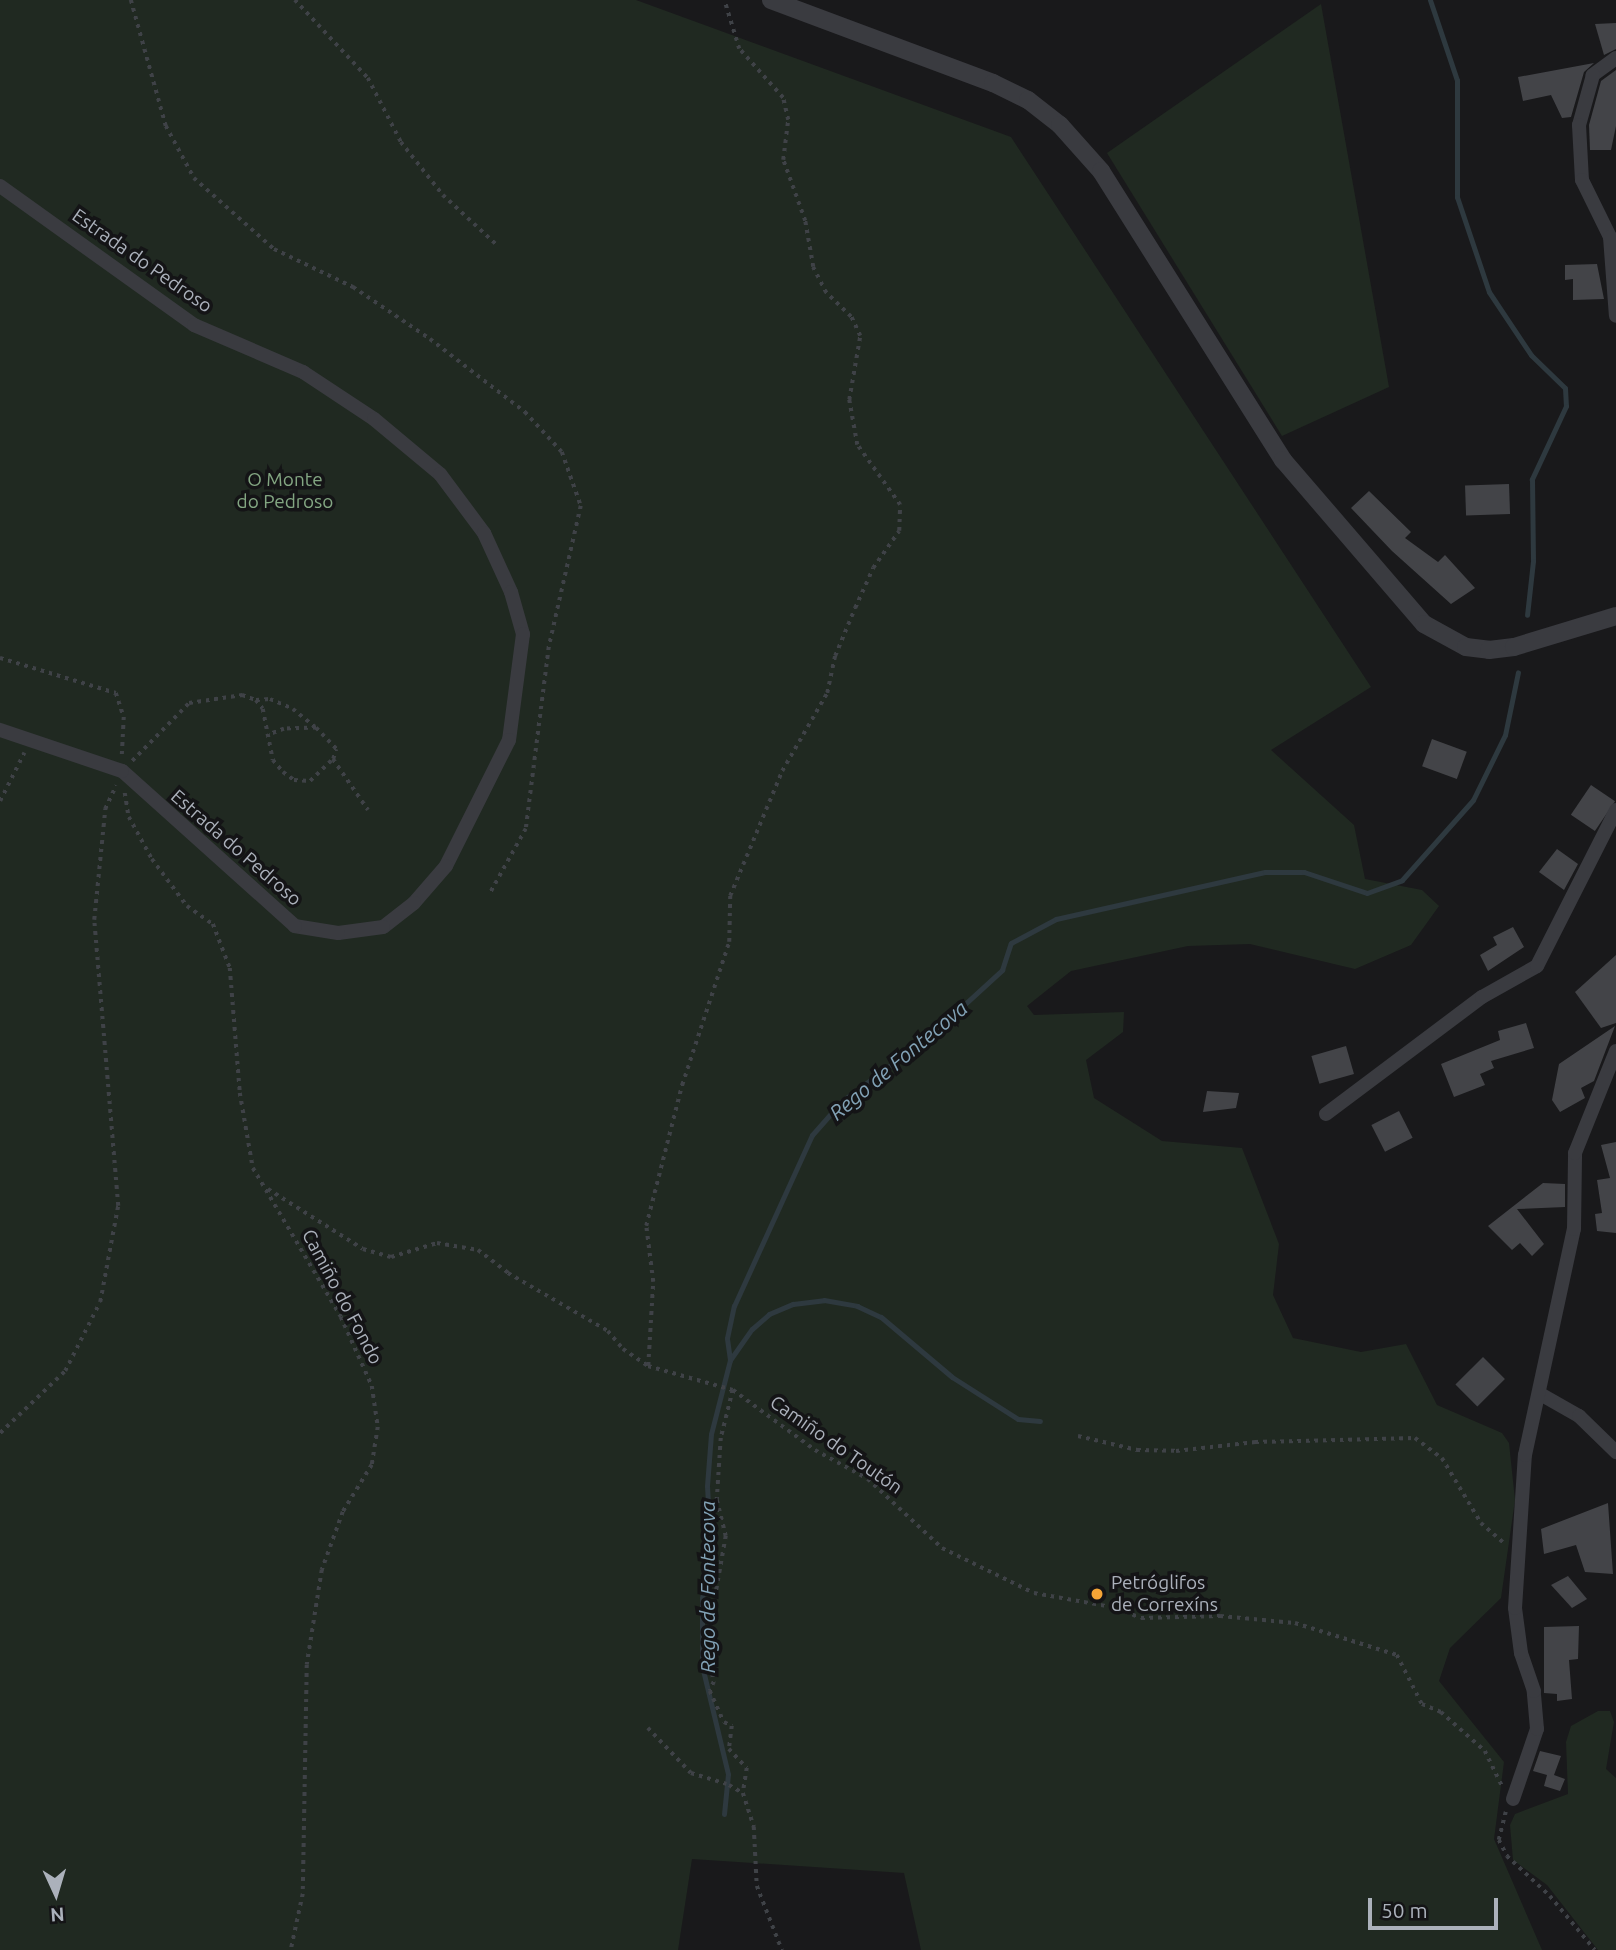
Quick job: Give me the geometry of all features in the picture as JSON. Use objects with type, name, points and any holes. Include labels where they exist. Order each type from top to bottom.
[{"type":"street","points":[[771,0],[993,83],[1028,100],[1060,125],[1101,171],[1283,460],[1424,624],[1466,647],[1489,650],[1514,647],[1616,616]]},
{"type":"street","points":[[1616,58],[1592,75],[1579,125],[1582,180],[1611,237],[1616,316]]},
{"type":"street","name":"Estrada do Pedroso","points":[[0,186],[194,325],[303,372],[374,419],[440,474],[484,533],[511,592],[523,634],[509,740],[446,866],[414,903],[383,927],[338,933],[295,926],[122,771],[0,730]]},
{"type":"street","points":[[1326,1114],[1482,997],[1536,966],[1616,810]]},
{"type":"street","points":[[1513,1798],[1536,1729],[1534,1691],[1521,1653],[1515,1608],[1525,1455],[1542,1395],[1574,1229],[1575,1153],[1616,1051]]},
{"type":"street","points":[[1542,1395],[1579,1416],[1616,1452]]},
{"type":"path","points":[[131,0],[166,126],[194,178],[274,249],[353,287],[430,339],[525,412],[562,452],[581,506],[567,554],[549,647],[526,829],[491,892]]},
{"type":"path","points":[[295,0],[368,78],[401,142],[443,195],[496,244]]},
{"type":"path","points":[[649,1366],[653,1282],[646,1226],[682,1084],[729,942],[730,895],[782,771],[827,693],[835,656],[873,568],[899,531],[900,505],[857,445],[849,400],[860,336],[851,317],[826,293],[813,267],[805,221],[783,160],[788,120],[783,98],[739,49],[724,0]]},
{"type":"path","points":[[0,658],[116,693],[124,717],[122,771]]},
{"type":"path","points":[[0,1433],[65,1371],[100,1302],[116,1220],[111,1089],[98,1004],[94,920],[105,809],[122,771],[189,703],[242,695],[256,700],[270,699],[293,709],[336,749],[333,759],[310,781],[295,780],[273,760],[263,709],[256,700]]},
{"type":"path","points":[[268,735],[284,729],[316,728]]},
{"type":"path","points":[[0,801],[31,739]]},
{"type":"path","points":[[333,759],[368,810]]},
{"type":"path","name":"Camiño do Fondo","points":[[122,771],[129,817],[152,859],[187,906],[213,924],[230,968],[240,1093],[253,1168],[268,1189],[341,1317],[372,1386],[378,1427],[372,1465],[343,1512],[322,1570],[307,1665],[303,1894],[291,1950]]},
{"type":"path","name":"Camiño do Toutón","points":[[268,1189],[363,1249],[391,1256],[437,1243],[478,1251],[508,1273],[608,1331],[623,1349],[649,1366],[733,1390],[815,1450],[868,1479],[942,1548],[1034,1593],[1117,1608],[1141,1618],[1220,1616],[1295,1623],[1397,1655],[1422,1704],[1441,1712],[1485,1751],[1513,1798]]},
{"type":"path","points":[[733,1390],[721,1438],[717,1500],[726,1536],[706,1649],[714,1682],[710,1691],[724,1722],[732,1726],[729,1749],[747,1768],[743,1793],[754,1827],[757,1886],[782,1950]]},
{"type":"path","points":[[1078,1436],[1137,1450],[1176,1451],[1255,1442],[1415,1438],[1442,1458],[1481,1523],[1520,1562]]},
{"type":"path","points":[[648,1728],[691,1773],[727,1784],[743,1793]]},
{"type":"path","points":[[1513,1798],[1500,1822],[1499,1840],[1507,1856],[1550,1896],[1595,1950]]},
{"type":"green space","name":"O Monte do Pedroso","points":[[0,0],[636,0],[1011,137],[1371,687],[1271,750],[1354,825],[1365,879],[1422,890],[1439,906],[1411,945],[1355,969],[1250,944],[1188,946],[1071,971],[1027,1006],[1034,1015],[1124,1012],[1123,1032],[1086,1060],[1094,1098],[1162,1141],[1242,1148],[1279,1244],[1273,1295],[1293,1338],[1361,1352],[1406,1344],[1437,1405],[1502,1433],[1509,1443],[1515,1500],[1501,1598],[1450,1648],[1439,1681],[1504,1762],[1494,1839],[1542,1950],[921,1950],[904,1873],[692,1859],[678,1950],[0,1950]]},
{"type":"green space","points":[[1321,4],[1389,387],[1282,436],[1107,153]]},
{"type":"green space","points":[[1598,1711],[1610,1711],[1614,1722],[1606,1769],[1616,1778],[1616,1950],[1598,1950],[1547,1885],[1513,1860],[1510,1825],[1515,1814],[1568,1794],[1566,1742],[1571,1726]]},
{"type":"building","points":[[1616,23],[1616,49],[1604,55],[1595,24]]},
{"type":"building","points":[[1594,63],[1584,72],[1571,117],[1562,118],[1551,95],[1523,101],[1518,77]]},
{"type":"building","points":[[1616,70],[1616,126],[1611,150],[1590,150],[1589,125],[1601,81]]},
{"type":"building","points":[[1597,264],[1604,299],[1573,300],[1573,279],[1565,280],[1565,265]]},
{"type":"building","points":[[1509,484],[1510,514],[1466,516],[1465,486]]},
{"type":"building","points":[[1369,491],[1411,532],[1405,538],[1438,562],[1445,555],[1475,588],[1451,604],[1392,551],[1351,508]]},
{"type":"building","points":[[1432,739],[1467,752],[1457,779],[1422,766]]},
{"type":"building","points":[[1591,785],[1615,801],[1595,831],[1571,815]]},
{"type":"building","points":[[1557,849],[1578,864],[1564,890],[1539,872]]},
{"type":"building","points":[[1513,927],[1524,947],[1488,971],[1480,955],[1497,945],[1493,937]]},
{"type":"building","points":[[1616,955],[1616,1023],[1601,1028],[1575,992]]},
{"type":"building","points":[[1526,1023],[1534,1048],[1491,1061],[1494,1068],[1480,1074],[1485,1085],[1454,1097],[1441,1064],[1500,1040],[1498,1031]]},
{"type":"building","points":[[1615,1026],[1594,1081],[1581,1088],[1585,1098],[1560,1112],[1552,1100],[1559,1064]]},
{"type":"building","points":[[1346,1046],[1354,1074],[1319,1084],[1311,1056]]},
{"type":"building","points":[[1207,1091],[1239,1093],[1236,1108],[1203,1112]]},
{"type":"building","points":[[1399,1111],[1413,1138],[1385,1152],[1371,1125]]},
{"type":"building","points":[[1616,1142],[1616,1233],[1597,1231],[1595,1214],[1602,1213],[1597,1180],[1610,1178],[1601,1145]]},
{"type":"building","points":[[1543,1183],[1565,1184],[1565,1207],[1517,1209],[1544,1244],[1532,1256],[1520,1243],[1512,1250],[1488,1226]]},
{"type":"building","points":[[1483,1357],[1505,1379],[1477,1406],[1455,1385]]},
{"type":"building","points":[[1608,1503],[1613,1574],[1585,1572],[1576,1545],[1544,1554],[1541,1529]]},
{"type":"building","points":[[1568,1576],[1587,1599],[1572,1608],[1551,1585]]},
{"type":"building","points":[[1579,1626],[1578,1659],[1569,1660],[1572,1699],[1557,1701],[1557,1694],[1544,1693],[1544,1627]]},
{"type":"building","points":[[1540,1751],[1561,1756],[1554,1775],[1565,1779],[1560,1791],[1544,1786],[1547,1775],[1533,1771]]},
{"type":"waterway","name":"Rego de Fontecova","points":[[1430,0],[1457,80],[1457,197],[1489,292],[1531,355],[1565,388],[1566,406],[1532,479],[1533,561],[1527,615]]},
{"type":"waterway","name":"Rego de Fontecova","points":[[724,1814],[728,1774],[702,1666],[702,1598],[711,1557],[707,1486],[711,1434],[730,1360],[727,1338],[734,1306],[812,1135],[842,1101],[930,1036],[1002,970],[1011,943],[1056,919],[1265,872],[1304,872],[1367,893],[1402,880],[1473,800],[1505,735],[1518,672]]},
{"type":"waterway","points":[[730,1360],[752,1329],[769,1314],[793,1304],[824,1300],[857,1306],[881,1317],[952,1377],[1018,1419],[1040,1421]]},
{"type":"place","name":"Petróglifos de Correxíns","points":[[1097,1594]]}]
